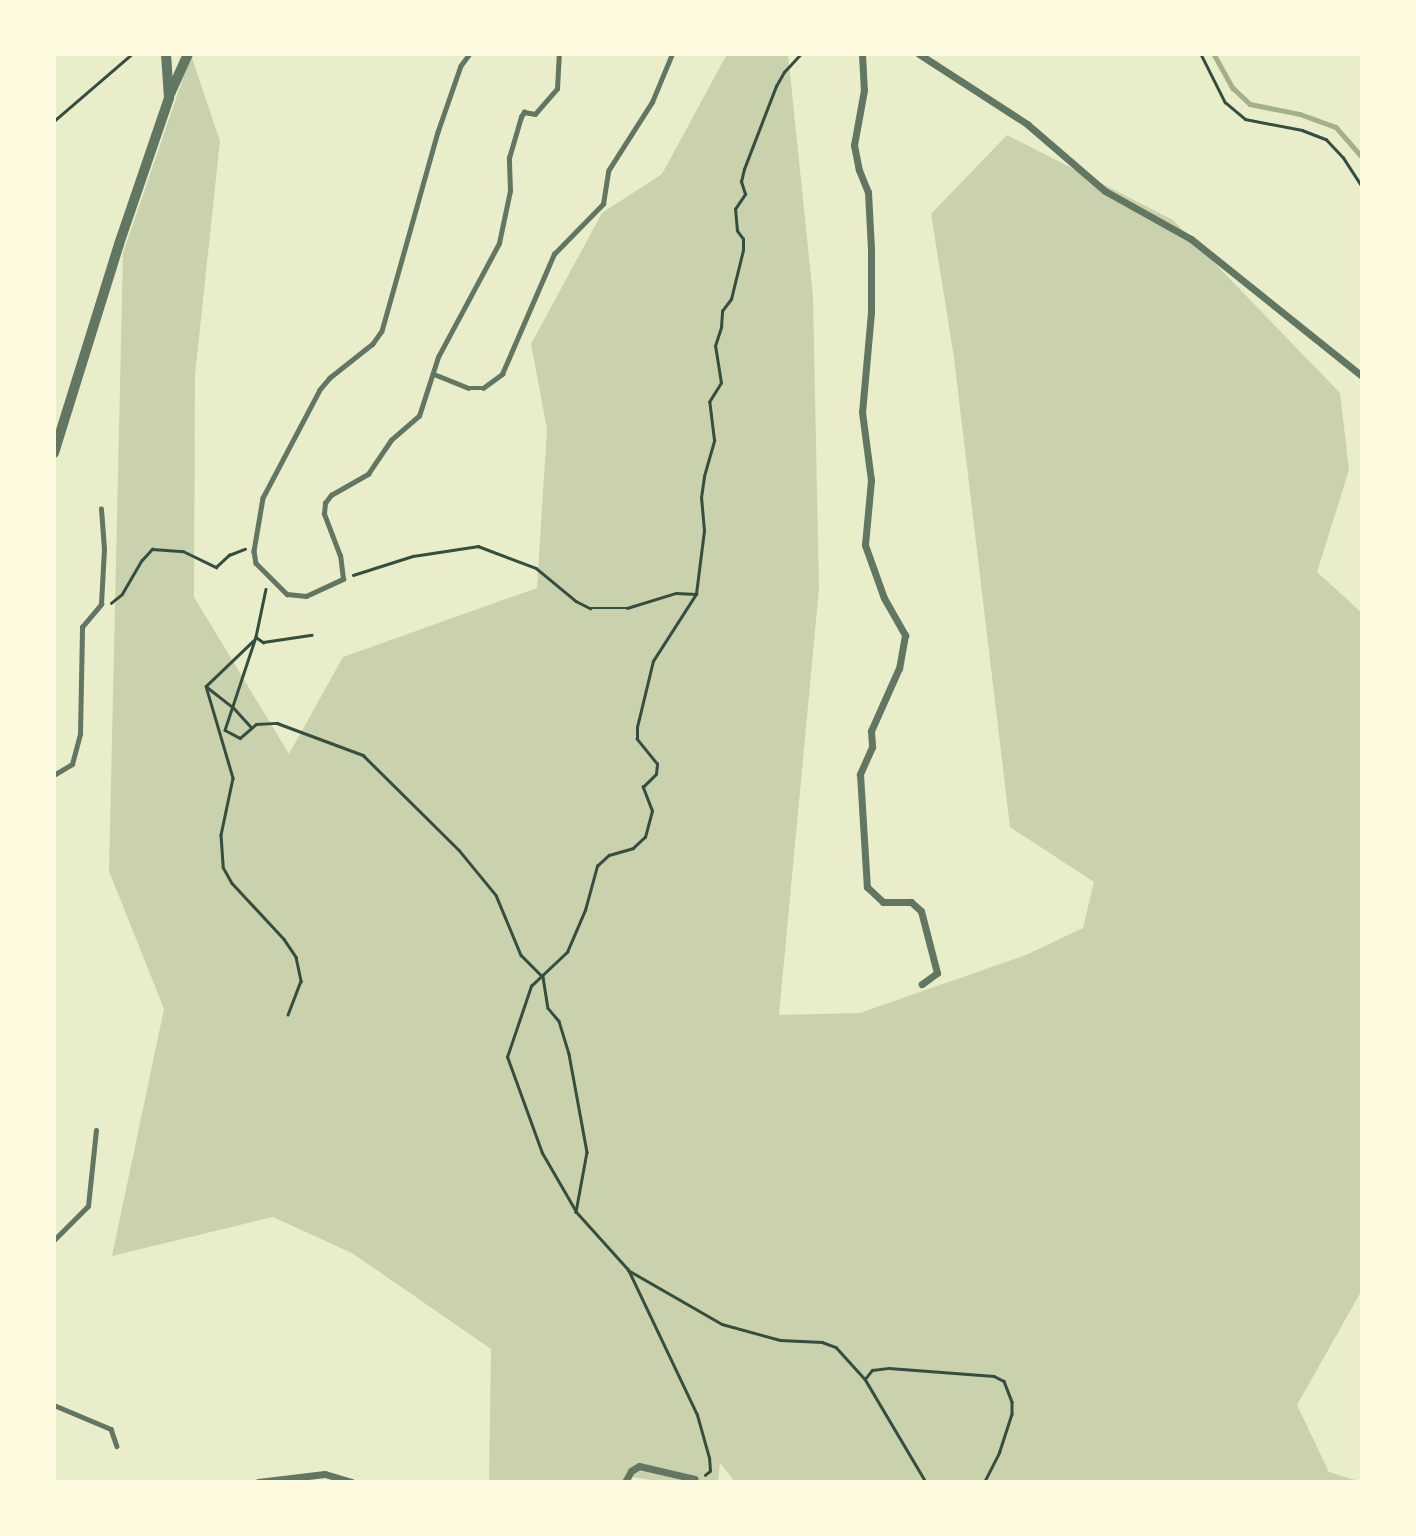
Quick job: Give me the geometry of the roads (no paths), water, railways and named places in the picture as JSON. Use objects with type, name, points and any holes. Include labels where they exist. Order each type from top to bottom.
[{"type":"street","points":[[166,54],[169,98]]},
{"type":"street","points":[[54,453],[118,244],[169,98],[188,54]]},
{"type":"street","points":[[862,54],[864,90],[854,145],[859,170],[868,192],[871,248],[871,312],[862,412],[871,480],[865,545],[884,598],[905,635],[899,668],[872,731],[872,747],[860,774],[867,887],[883,902],[911,902],[921,911],[937,974],[922,984]]},
{"type":"street","points":[[919,54],[1027,124],[1105,191],[1191,239],[1362,376]]},
{"type":"street","points":[[625,1482],[631,1471],[639,1466],[695,1480]]},
{"type":"street","points":[[258,1482],[325,1474],[352,1482]]},
{"type":"lane","points":[[470,54],[461,66],[438,132],[383,331],[373,344],[330,378],[320,390],[264,498],[254,551],[256,564],[287,594],[306,596],[343,579],[340,556],[324,513],[325,503],[331,495],[368,474],[391,440],[419,416],[438,357],[499,243],[510,191],[509,158],[512,144],[524,112],[535,114],[556,89],[559,54]]},
{"type":"lane","points":[[434,374],[468,388],[484,388],[502,374],[554,254],[603,204],[608,171],[652,102],[672,54]]},
{"type":"lane","points":[[54,775],[72,764],[80,734],[82,627],[101,604],[104,549],[101,509]]},
{"type":"lane","points":[[54,1240],[88,1206],[96,1130]]},
{"type":"lane","points":[[54,1405],[111,1429],[117,1446]]},
{"type":"waterway","points":[[1214,54],[1233,88],[1250,104],[1300,114],[1336,127],[1362,157]]}]
